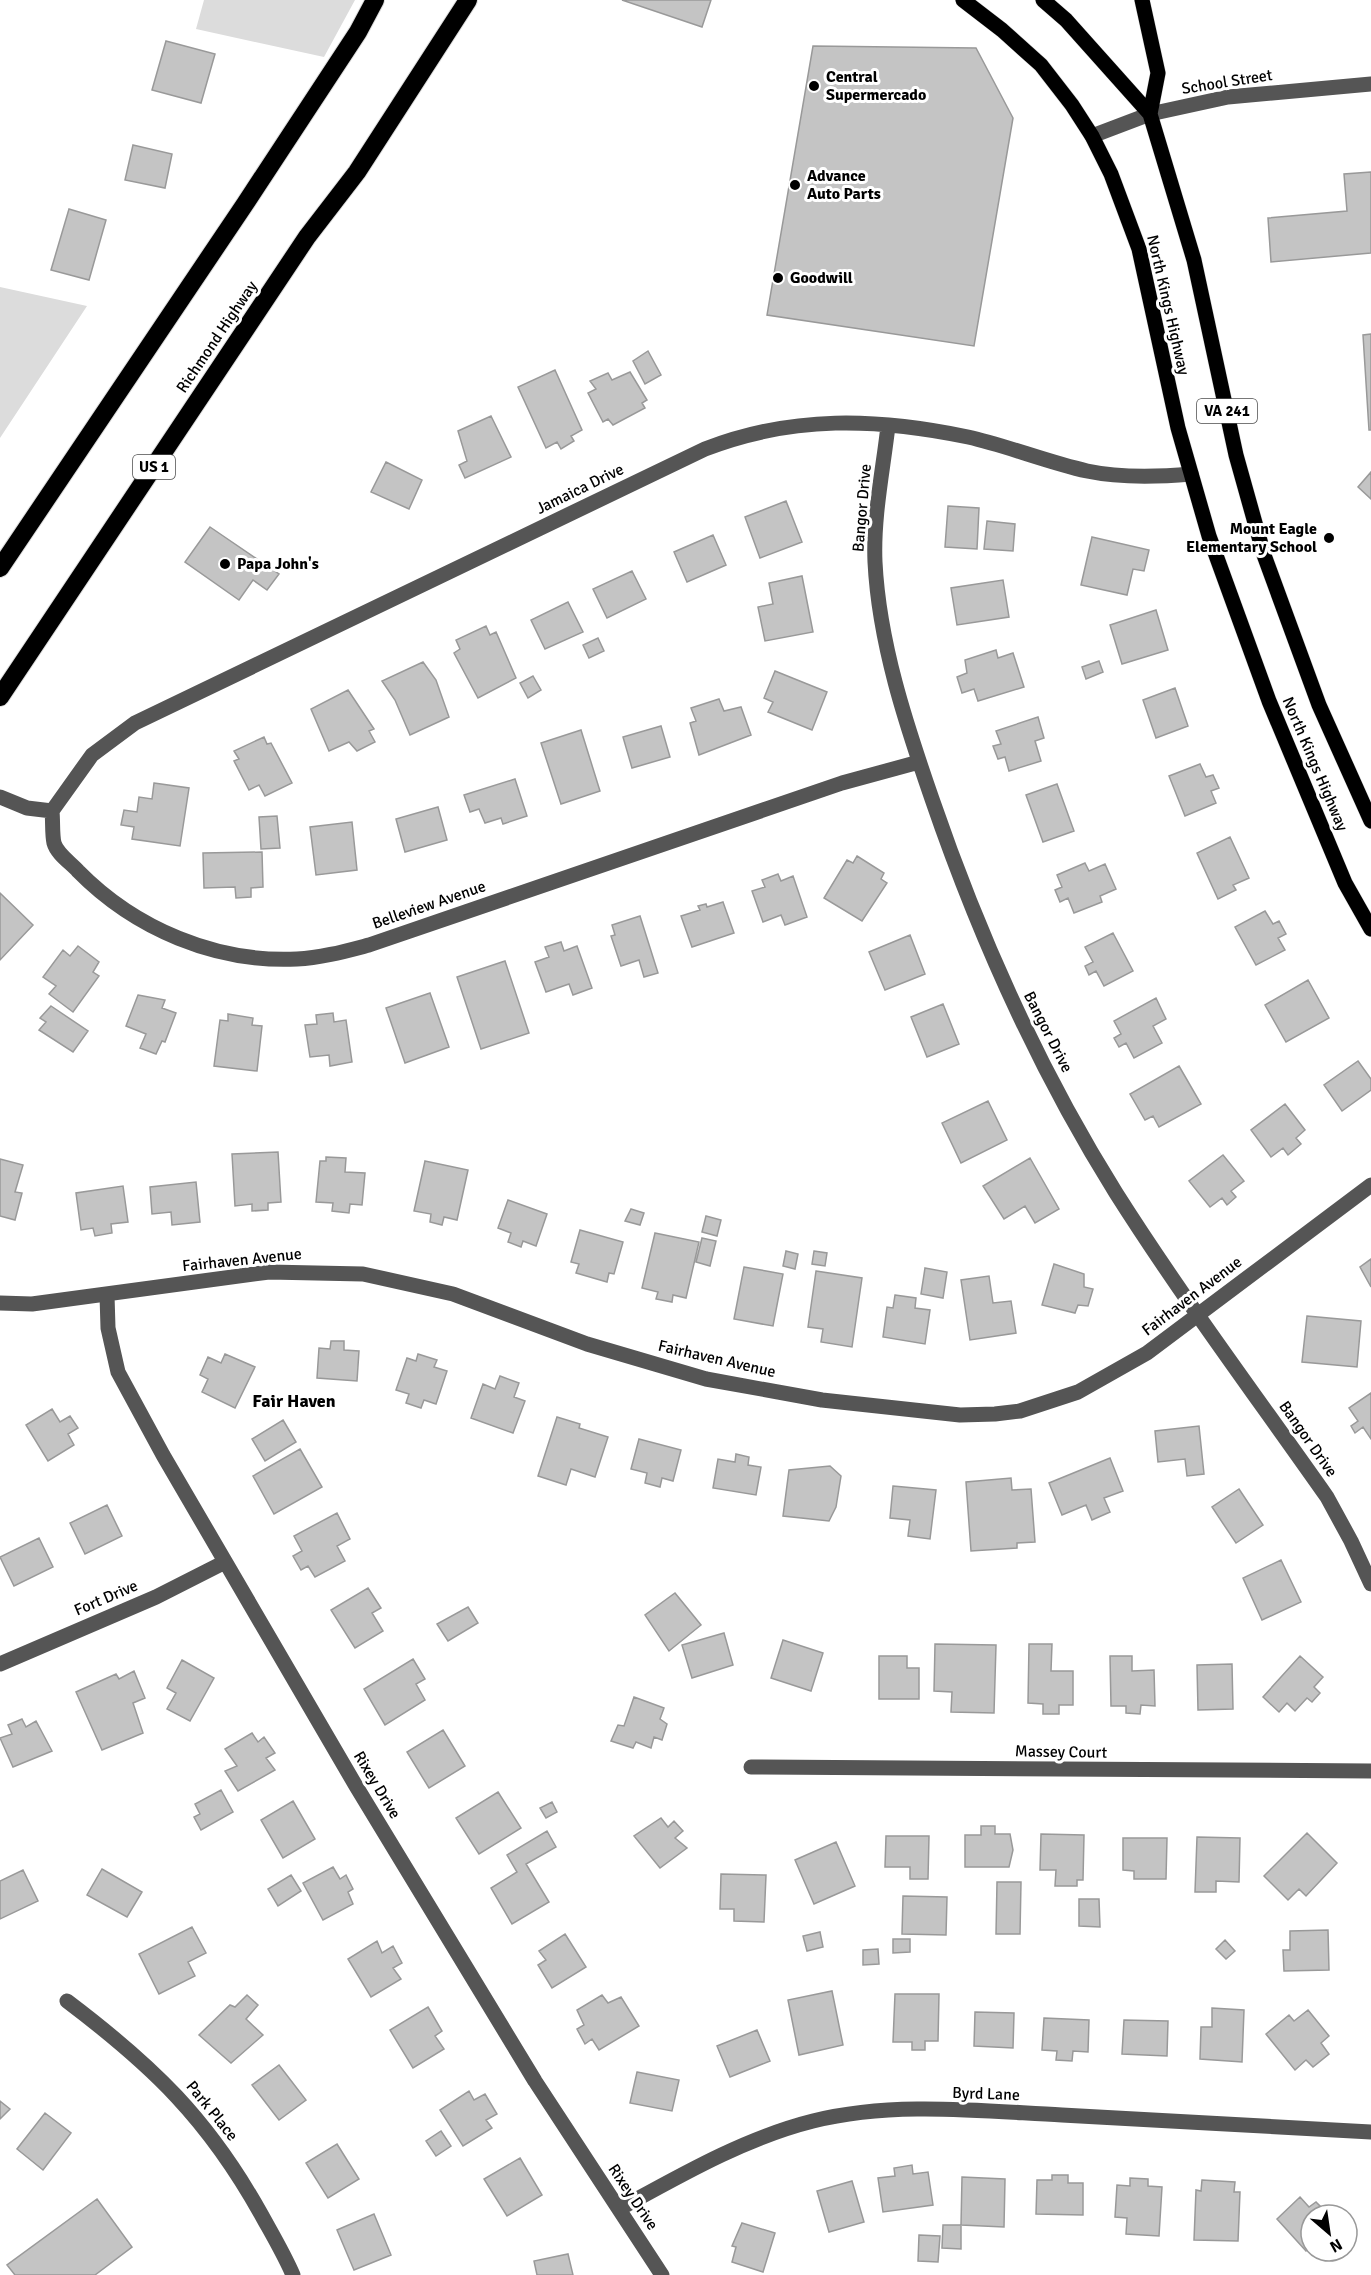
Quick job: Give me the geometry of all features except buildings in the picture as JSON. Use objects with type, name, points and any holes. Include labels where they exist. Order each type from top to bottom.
[{"type":"highway","points":[[0,568],[245,204],[358,32],[375,0]]},
{"type":"highway","name":"Richmond Highway","points":[[0,697],[307,237],[357,172],[468,0]]},
{"type":"main road","name":"North Kings Highway","points":[[963,0],[1002,30],[1041,65],[1092,136],[1111,174],[1139,249],[1176,420],[1209,536],[1269,701],[1345,883],[1371,929]]},
{"type":"main road","name":"North Kings Highway","points":[[1043,0],[1073,28],[1150,114],[1194,260],[1236,455],[1264,555],[1318,705],[1371,821]]},
{"type":"main road","name":"North Kings Highway","points":[[1142,0],[1158,73],[1150,114]]},
{"type":"street","name":"School Street","points":[[1092,136],[1150,114],[1228,97],[1371,84]]},
{"type":"street","name":"Jamaica Drive","points":[[52,811],[92,755],[135,723],[705,449],[742,435],[796,424],[845,422],[968,437],[1088,471],[1156,477],[1191,474]]},
{"type":"street","name":"Bangor Drive","points":[[888,426],[875,564],[886,639],[901,705],[956,868],[1013,1002],[1049,1075],[1115,1191],[1327,1497],[1352,1541],[1371,1584]]},
{"type":"street","name":"Belleview Avenue","points":[[52,811],[54,844],[58,851],[92,886],[128,913],[174,937],[216,952],[298,960],[369,945],[842,783],[919,762]]},
{"type":"street","points":[[0,797],[27,808],[52,811]]},
{"type":"street","name":"Fairhaven Avenue","points":[[0,1303],[32,1304],[269,1272],[363,1274],[453,1294],[587,1344],[706,1378],[822,1400],[960,1415],[1020,1411],[1078,1392],[1147,1353],[1371,1185]]},
{"type":"street","name":"Rixey Drive","points":[[106,1295],[108,1328],[118,1372],[225,1562],[535,2081],[662,2275]]},
{"type":"street","name":"Fort Drive","points":[[0,1664],[156,1597],[225,1562]]},
{"type":"street","name":"Massey Court","points":[[750,1767],[1371,1771]]},
{"type":"street","name":"Park Place","points":[[67,2001],[128,2048],[181,2098],[233,2166],[293,2275]]},
{"type":"street","name":"Byrd Lane","points":[[619,2209],[693,2168],[782,2130],[815,2120],[884,2111],[962,2110],[1371,2132]]},
{"type":"shaded area","points":[[204,0],[355,0],[324,57],[196,29]]},
{"type":"shaded area","points":[[0,287],[87,306],[0,438]]},
{"type":"place","name":"Central Supermercado","points":[[814,86]]},
{"type":"place","name":"Advance Auto Parts","points":[[795,185]]},
{"type":"place","name":"Goodwill","points":[[778,278]]},
{"type":"place","name":"Mount Eagle Elementary School","points":[[1329,538]]},
{"type":"place","name":"Papa John's","points":[[225,564]]},
{"type":"district","name":"Fair Haven","points":[[294,1401]]}]
